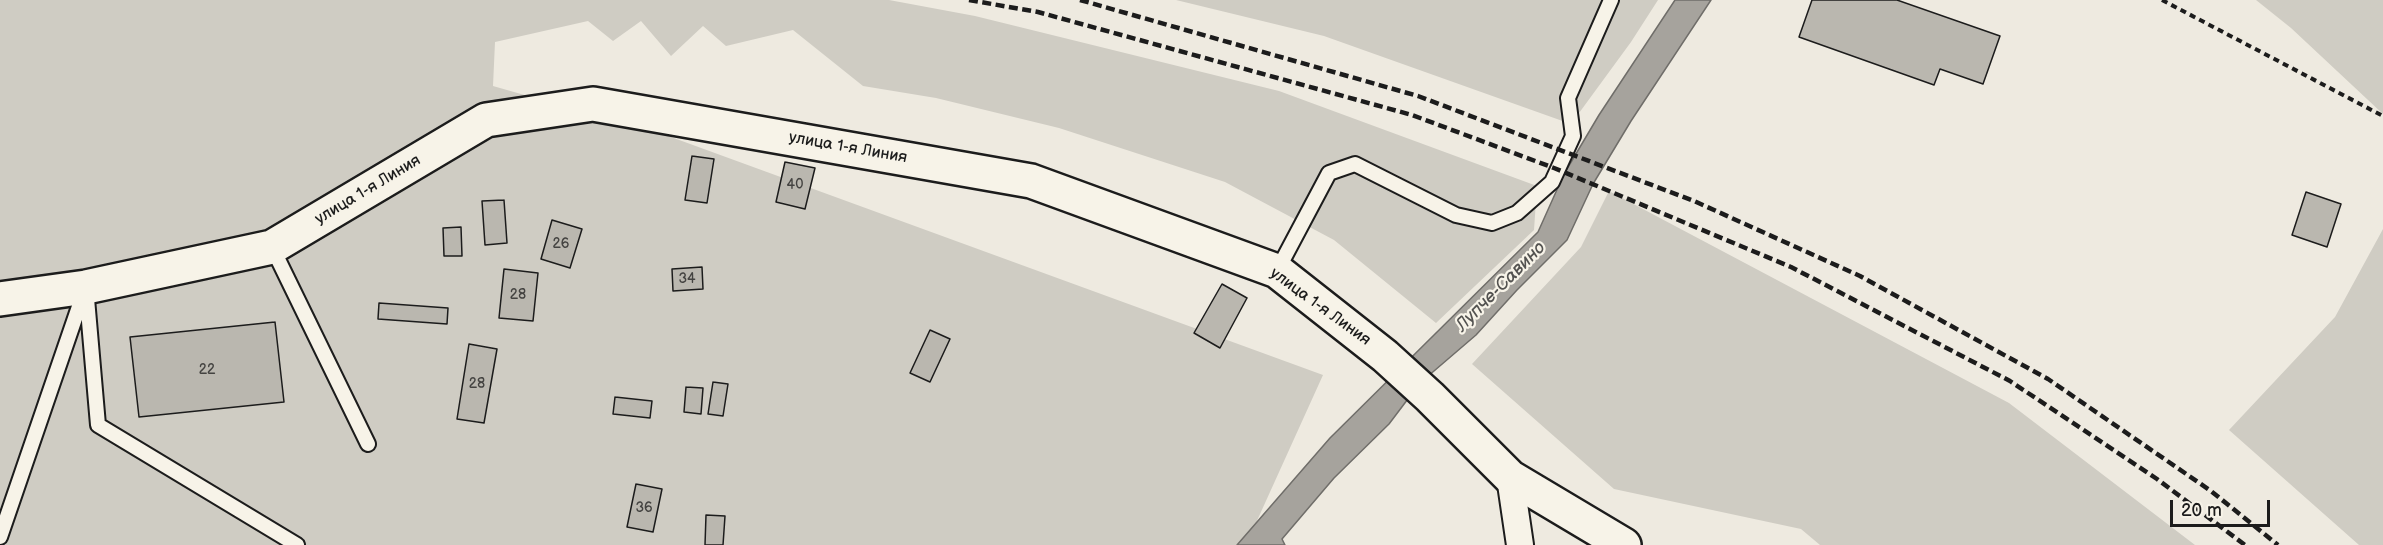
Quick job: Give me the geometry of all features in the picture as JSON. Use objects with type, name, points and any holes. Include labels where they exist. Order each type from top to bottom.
[{"type":"street","name":"улица 1-я Линия","points":[[0,299],[86,287],[272,248],[486,120],[593,104],[1031,180],[1277,272],[1385,356],[1430,397],[1510,477],[1624,545]]},
{"type":"street","points":[[1510,477],[1520,545]]},
{"type":"lane","points":[[1277,272],[1329,173],[1355,164],[1456,215],[1492,223],[1517,213],[1551,182],[1573,136],[1569,98],[1611,0]]},
{"type":"lane","points":[[272,248],[368,444]]},
{"type":"lane","points":[[0,537],[86,287]]},
{"type":"lane","points":[[86,287],[98,425],[297,545]]},
{"type":"path","points":[[2162,0],[2383,116]]},
{"type":"shaded area","points":[[0,0],[889,0],[975,16],[1279,91],[1537,186],[1534,230],[1436,323],[1334,240],[1225,182],[1059,128],[936,98],[863,86],[793,30],[726,46],[703,26],[671,56],[641,21],[613,41],[588,21],[495,42],[493,86],[671,137],[1323,375],[1246,545],[0,545]]},
{"type":"shaded area","points":[[1176,0],[1658,0],[1631,42],[1571,124],[1324,36]]},
{"type":"shaded area","points":[[2256,0],[2383,0],[2383,114],[2291,28]]},
{"type":"shaded area","points":[[1609,191],[2009,403],[2195,545],[1820,545],[1801,529],[1614,489],[1472,364],[1581,247]]},
{"type":"shaded area","points":[[2383,229],[2383,545],[2359,545],[2229,430],[2335,317]]},
{"type":"water","name":"Лупче-Савино","points":[[1675,0],[1711,0],[1631,121],[1593,184],[1567,240],[1476,335],[1420,383],[1389,424],[1334,478],[1282,539],[1285,545],[1237,545],[1330,438],[1538,232],[1564,174],[1599,115]]},
{"type":"building","points":[[1812,0],[1897,0],[2000,36],[1983,84],[1940,69],[1934,85],[1799,37]]},
{"type":"building","points":[[692,156],[714,159],[707,203],[685,200]]},
{"type":"building","points":[[785,162],[815,168],[805,209],[776,202]]},
{"type":"building","points":[[2306,192],[2341,204],[2327,247],[2292,235]]},
{"type":"building","points":[[504,200],[507,243],[485,245],[482,201]]},
{"type":"building","points":[[552,220],[582,229],[570,268],[541,259]]},
{"type":"building","points":[[461,227],[462,256],[444,256],[443,228]]},
{"type":"building","points":[[702,267],[703,289],[673,291],[672,269]]},
{"type":"building","points":[[504,269],[538,273],[533,321],[499,318]]},
{"type":"building","points":[[1222,284],[1247,298],[1220,348],[1194,333]]},
{"type":"building","points":[[379,303],[448,308],[447,324],[378,319]]},
{"type":"building","points":[[275,322],[284,402],[139,417],[130,337]]},
{"type":"building","points":[[930,330],[950,339],[930,382],[910,373]]},
{"type":"building","points":[[469,344],[497,349],[484,423],[457,419]]},
{"type":"building","points":[[713,382],[728,384],[723,416],[708,414]]},
{"type":"building","points":[[686,387],[703,388],[701,414],[684,412]]},
{"type":"building","points":[[615,397],[652,401],[650,418],[613,414]]},
{"type":"building","points":[[636,484],[662,489],[653,532],[627,527]]},
{"type":"building","points":[[706,515],[725,516],[723,545],[705,545]]},
{"type":"railway","points":[[969,0],[1038,12],[1412,115],[1554,168],[1791,267],[2010,381],[2157,479],[2245,545]]},
{"type":"railway","points":[[1080,0],[1418,96],[1694,201],[1860,276],[2048,379],[2211,491],[2278,545]]}]
